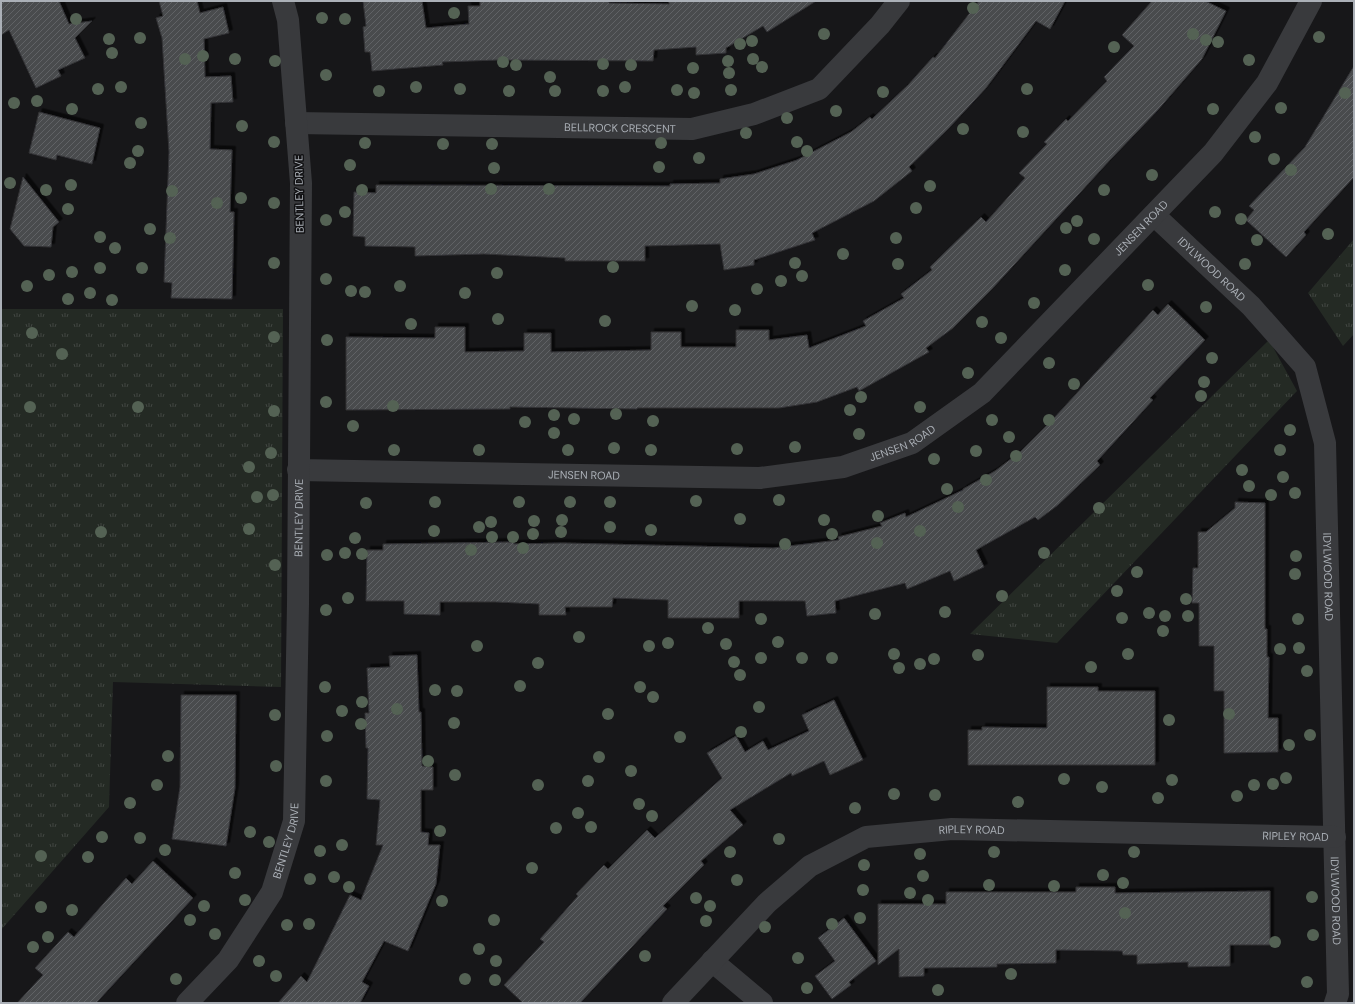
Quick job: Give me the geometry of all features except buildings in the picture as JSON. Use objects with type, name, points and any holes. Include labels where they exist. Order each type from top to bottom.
[{"type":"street","name":"BENTLEY DRIVE","points":[[187,1003],[228,960],[272,892],[294,821],[301,183],[288,20],[283,1]]},
{"type":"street","name":"BELLROCK CRESCENT","points":[[296,123],[692,129],[754,114],[819,89],[880,25],[899,1]]},
{"type":"street","name":"JENSEN ROAD","points":[[298,470],[760,478],[843,467],[912,443],[982,393],[1212,153],[1267,83],[1311,1]]},
{"type":"street","name":"IDYLWOOD ROAD","points":[[1154,215],[1251,306],[1305,367],[1325,443],[1338,994],[1335,1003]]},
{"type":"street","name":"RIPLEY ROAD","points":[[673,1003],[767,903],[810,866],[866,837],[952,829],[1335,837]]},
{"type":"street","points":[[712,961],[762,1003]]},
{"type":"green space","points":[[1354,239],[1354,334],[1343,346],[1308,293]]},
{"type":"green space","points":[[1,309],[283,309],[281,687],[113,682],[109,807],[1,930]]},
{"type":"green space","points":[[1269,340],[1297,391],[1057,643],[970,634]]}]
